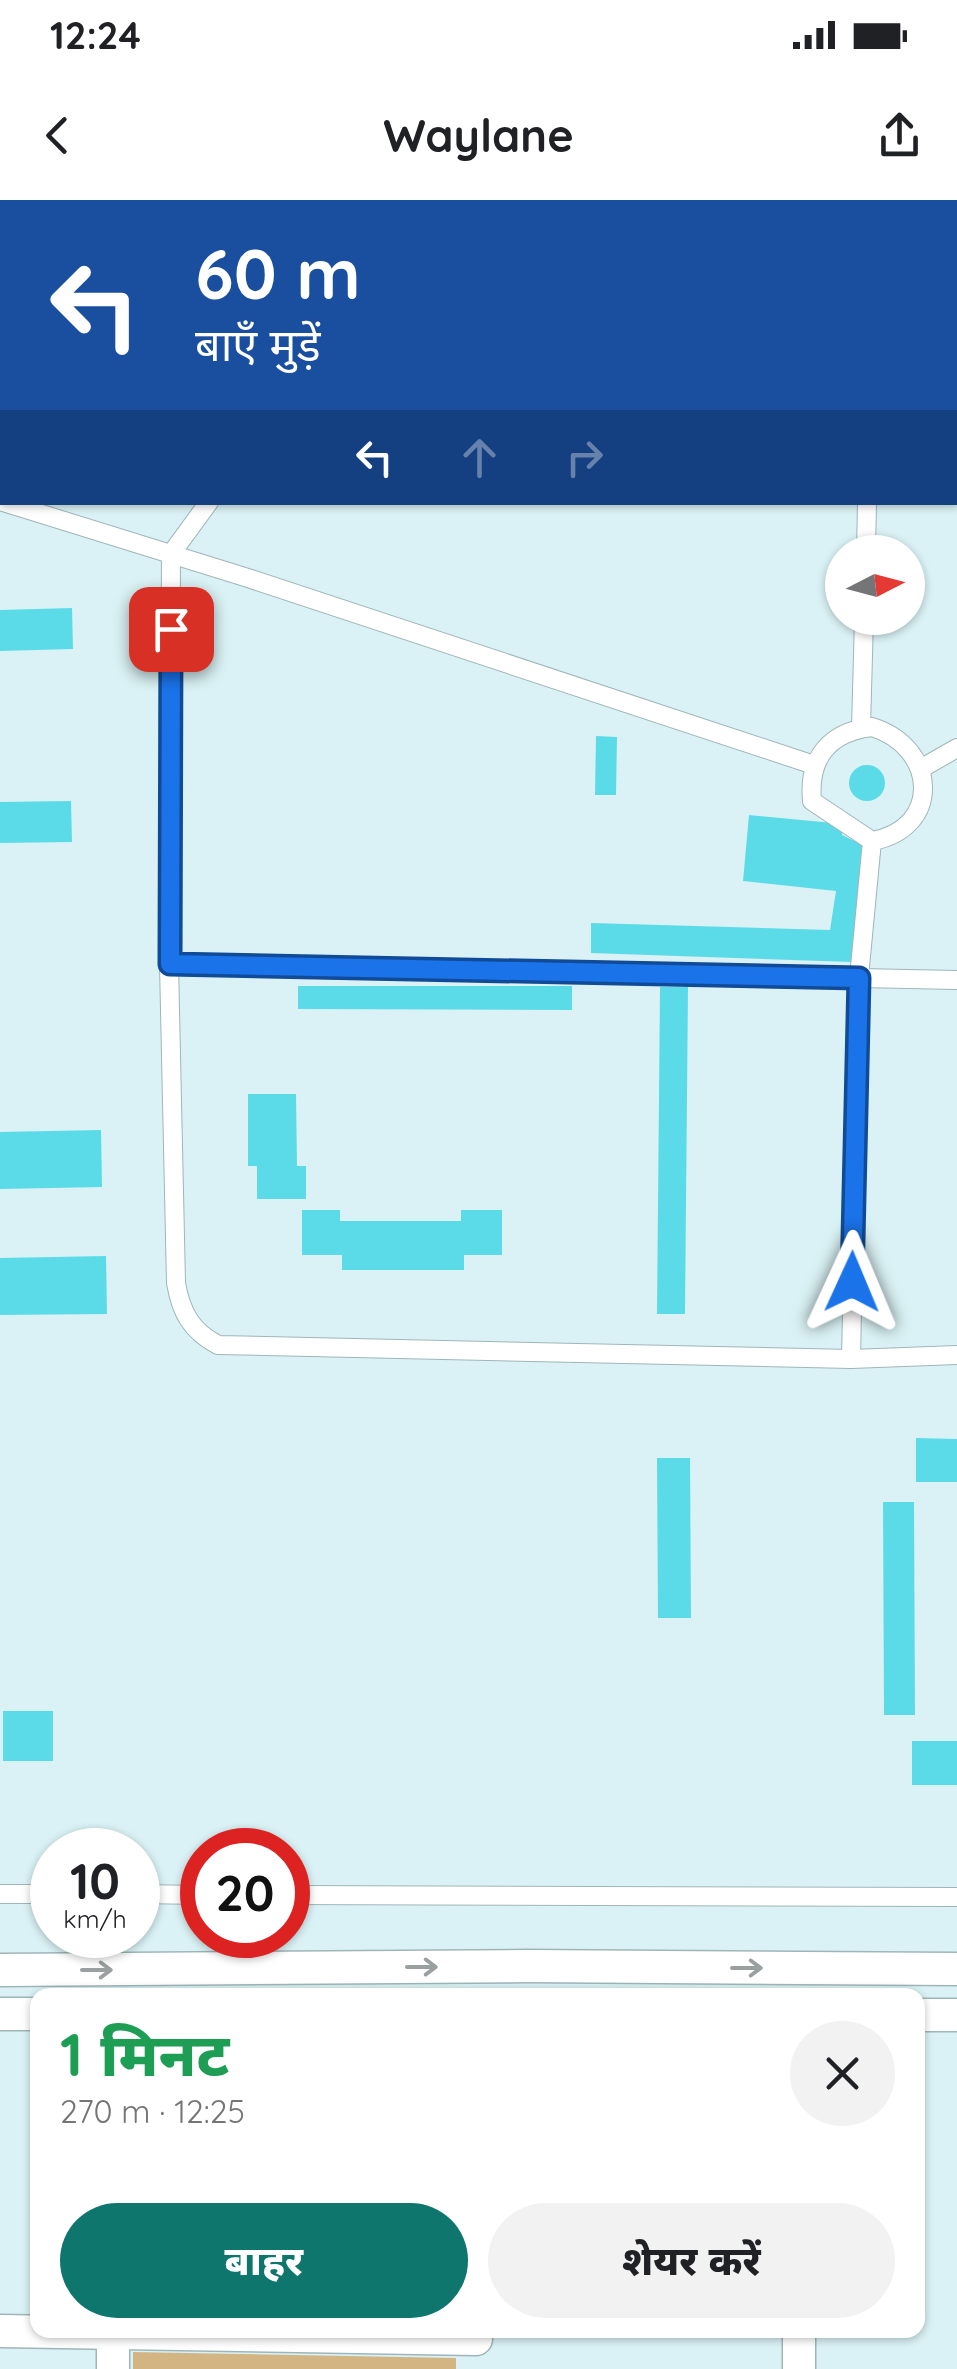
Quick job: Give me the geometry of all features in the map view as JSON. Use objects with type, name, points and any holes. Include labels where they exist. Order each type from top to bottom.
[{"type":"street","points":[[0,1970],[472,1981],[801,1982],[957,1969]]},
{"type":"street","points":[[0,2014],[30,2014]]},
{"type":"street","points":[[925,2015],[957,2015]]},
{"type":"street","points":[[0,2330],[30,2331]]},
{"type":"street","points":[[112,2369],[113,2338]]},
{"type":"street","points":[[253,2338],[476,2346]]},
{"type":"street","points":[[799,2369],[800,2338]]},
{"type":"lane","points":[[12,505],[814,765]]},
{"type":"lane","points":[[207,505],[171,554],[170,964],[176,1283],[180,1307],[205,1338],[218,1345],[850,1359],[957,1355]]},
{"type":"lane","points":[[866,535],[867,505]]},
{"type":"lane","points":[[862,728],[864,635]]},
{"type":"lane","points":[[862,728],[894,734],[911,748],[922,768],[924,790],[917,811],[904,829],[872,841],[812,801],[810,779],[830,740],[862,728]]},
{"type":"lane","points":[[922,768],[957,748]]},
{"type":"lane","points":[[850,1359],[859,978],[872,841]]},
{"type":"lane","points":[[170,964],[957,980]]},
{"type":"lane","points":[[0,1894],[30,1894]]},
{"type":"lane","points":[[310,1895],[957,1897]]},
{"type":"shaded area","points":[[133,2352],[456,2358],[456,2369],[133,2369]]},
{"type":"building","points":[[72,608],[73,649],[0,651],[0,610]]},
{"type":"building","points":[[596,736],[617,737],[616,795],[595,795]]},
{"type":"building","points":[[867,765],[880,770],[885,783],[880,796],[867,801],[854,796],[849,783],[854,770]]},
{"type":"building","points":[[71,801],[72,842],[0,843],[0,802]]},
{"type":"building","points":[[749,815],[843,824],[842,835],[867,847],[852,962],[591,953],[591,923],[830,930],[836,891],[743,881]]},
{"type":"building","points":[[298,986],[572,986],[572,1010],[298,1009]]},
{"type":"building","points":[[660,987],[688,987],[685,1314],[657,1314]]},
{"type":"building","points":[[248,1094],[296,1094],[297,1166],[306,1166],[306,1199],[257,1199],[257,1166],[248,1166]]},
{"type":"building","points":[[101,1130],[102,1187],[0,1189],[0,1132]]},
{"type":"building","points":[[302,1210],[340,1210],[340,1221],[461,1221],[461,1210],[502,1210],[502,1255],[464,1255],[464,1270],[342,1270],[342,1255],[302,1255]]},
{"type":"building","points":[[106,1256],[107,1314],[0,1315],[0,1258]]},
{"type":"building","points":[[916,1438],[957,1439],[957,1482],[916,1482]]},
{"type":"building","points":[[657,1458],[690,1458],[691,1618],[658,1618]]},
{"type":"building","points":[[883,1502],[914,1502],[915,1715],[884,1715]]},
{"type":"building","points":[[3,1711],[53,1711],[53,1761],[3,1761]]},
{"type":"building","points":[[912,1741],[957,1741],[957,1785],[912,1785]]},
{"type":"route","points":[[171,629],[170,964],[859,978],[852,1282]]}]
